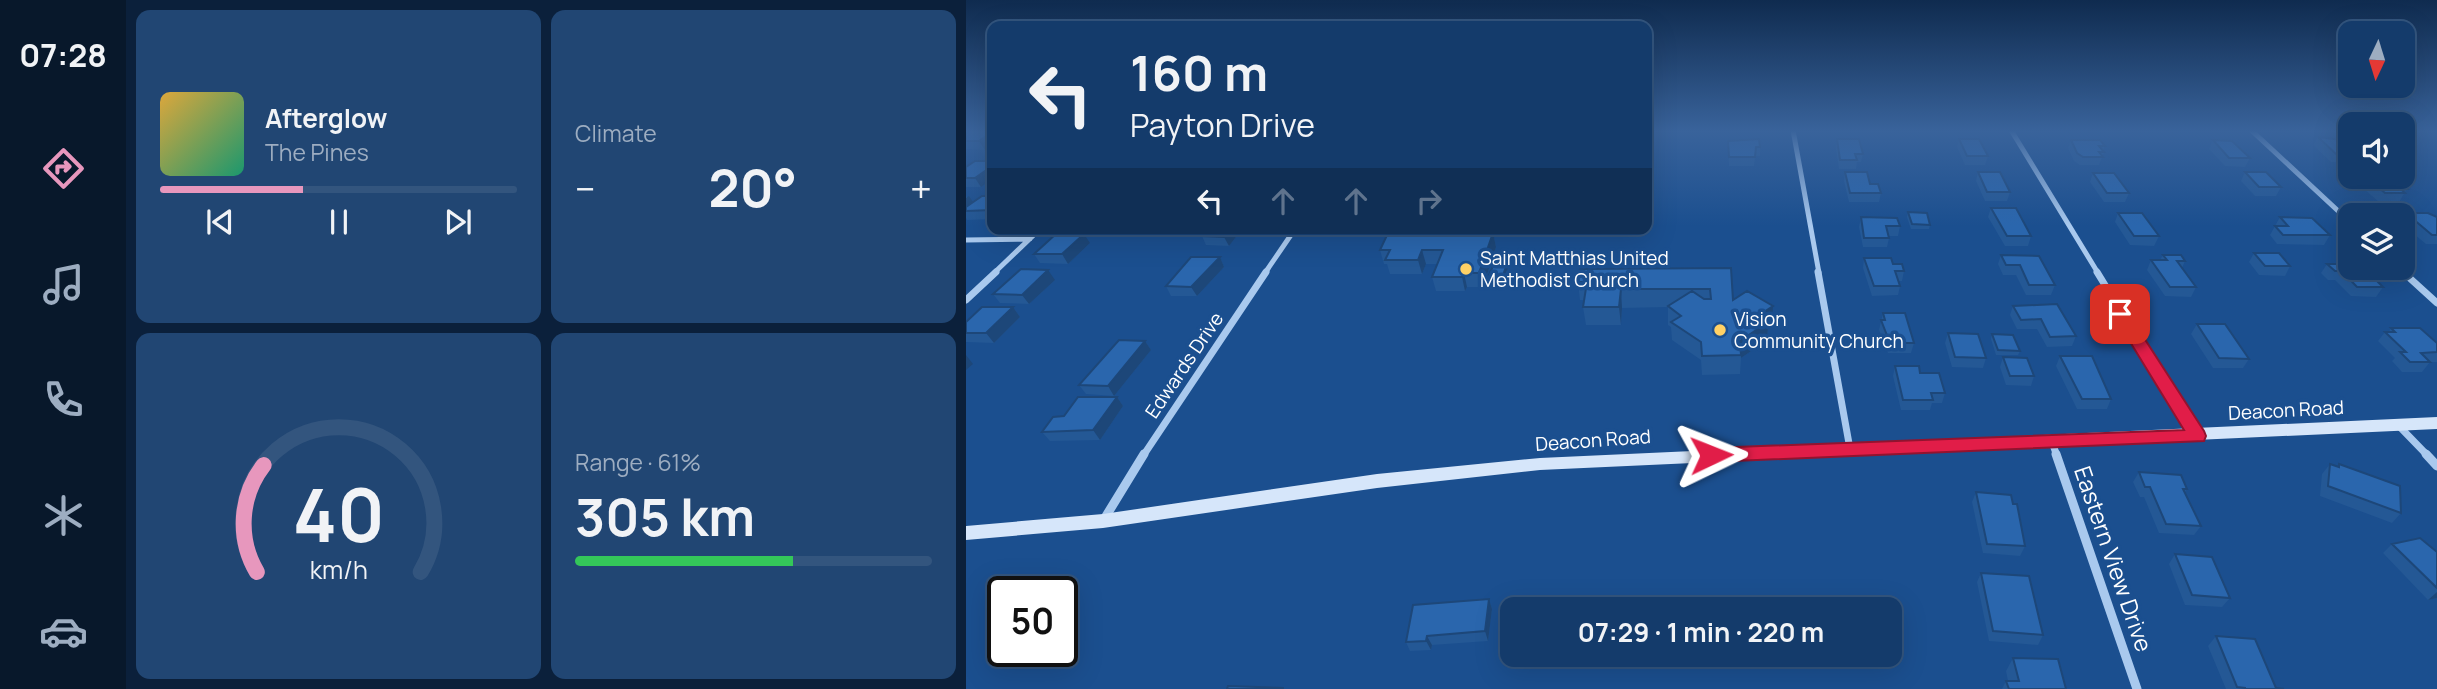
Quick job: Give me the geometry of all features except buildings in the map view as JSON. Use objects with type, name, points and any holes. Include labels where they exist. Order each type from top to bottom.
[{"type":"main road","name":"Deacon Road","points":[[966,533],[1103,521],[1442,473],[1656,457],[2197,436],[2437,423]]},
{"type":"street","points":[[1799,162],[1850,449]]},
{"type":"street","points":[[2031,162],[2197,436]]},
{"type":"street","points":[[2286,162],[2338,211]]},
{"type":"street","points":[[966,300],[1034,235]]},
{"type":"street","name":"Edwards Drive","points":[[1103,521],[1170,413],[1291,235]]},
{"type":"street","points":[[966,240],[1030,239]]},
{"type":"street","points":[[2412,280],[2437,303]]},
{"type":"street","points":[[2398,425],[2437,466]]},
{"type":"street","name":"Eastern View Drive","points":[[2052,442],[2137,689]]},
{"type":"place","name":"Saint Matthias United Methodist Church","points":[[1466,269]]},
{"type":"place","name":"Vision Community Church","points":[[1720,330]]},
{"type":"route","points":[[1711,455],[2197,436],[2120,314]]}]
